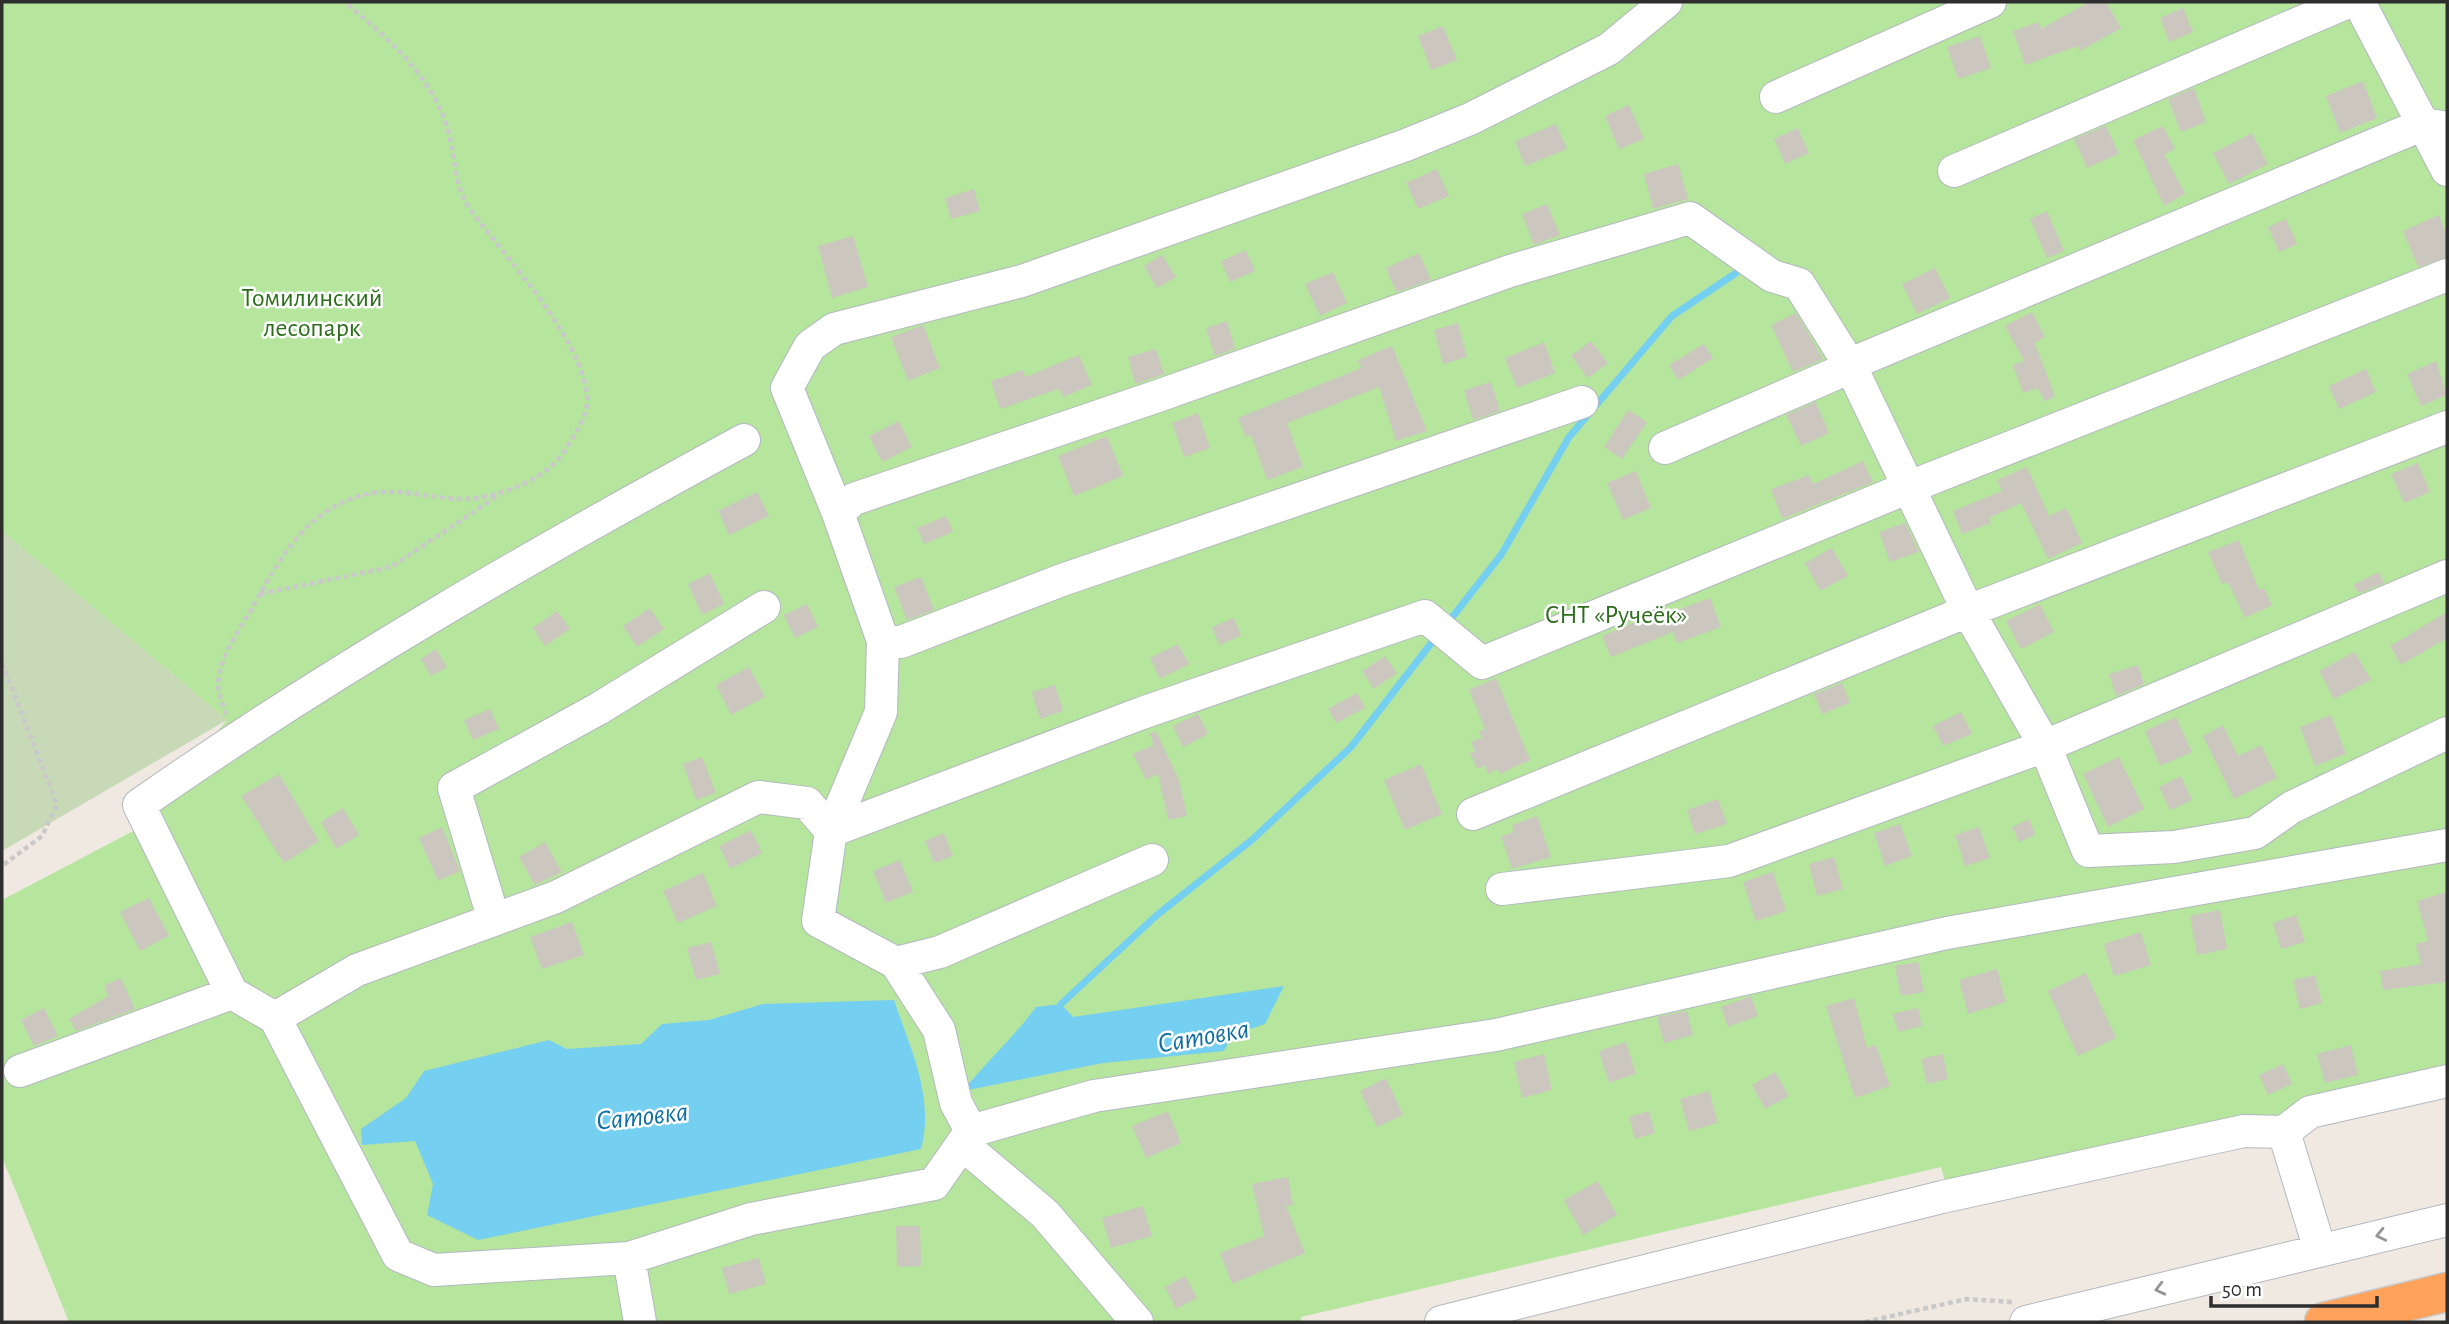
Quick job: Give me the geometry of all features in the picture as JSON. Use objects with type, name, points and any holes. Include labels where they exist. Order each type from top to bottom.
[{"type":"highway","points":[[2324,1322],[2447,1292]]},
{"type":"street","points":[[1137,1322],[1045,1214],[967,1138],[939,1030],[897,964],[818,921],[831,831],[881,712],[883,640],[838,513],[787,388],[810,345],[834,329],[1022,281],[1406,145],[1470,119],[1609,49],[1666,2]]},
{"type":"street","points":[[1776,97],[1990,2]]},
{"type":"street","points":[[1954,172],[2359,3],[2436,126],[2447,170]]},
{"type":"street","points":[[1665,448],[1851,368],[1860,360],[2436,126]]},
{"type":"street","points":[[838,513],[855,499],[1155,397],[1510,271],[1690,218],[1772,276],[1799,284],[1851,368],[1968,611],[2045,746],[2088,851],[2174,847],[2255,833],[2292,807],[2447,733]]},
{"type":"street","points":[[831,831],[1142,713],[1425,616],[1482,663],[1907,488],[2447,275]]},
{"type":"street","points":[[883,640],[901,642],[1062,580],[1582,402]]},
{"type":"street","points":[[1473,814],[1968,611],[2447,427]]},
{"type":"street","points":[[744,440],[586,525],[233,739],[139,805],[232,993],[275,1018],[398,1255],[434,1270],[629,1258],[751,1219],[934,1184],[967,1138],[1094,1096],[1496,1035],[1947,933],[2447,845]]},
{"type":"street","points":[[1502,888],[1729,862],[2045,746],[2447,576]]},
{"type":"street","points":[[494,920],[454,788],[598,709],[764,607]]},
{"type":"street","points":[[275,1018],[357,970],[556,897],[758,797],[807,803],[831,831]]},
{"type":"street","points":[[897,964],[940,952],[1152,860]]},
{"type":"street","points":[[20,1071],[232,993]]},
{"type":"street","points":[[1441,1322],[1955,1194],[2244,1131],[2284,1132],[2310,1112],[2447,1081]]},
{"type":"street","points":[[2284,1132],[2320,1250]]},
{"type":"street","points":[[2026,1322],[2447,1220]]},
{"type":"street","points":[[629,1258],[640,1322]]},
{"type":"path","points":[[260,594],[391,567],[506,490],[547,469],[564,454],[585,415],[587,395],[582,375],[543,302],[471,211],[460,191],[448,128],[431,91],[379,30],[345,2]]},
{"type":"path","points":[[233,739],[218,690],[223,659],[282,554],[308,525],[329,509],[377,490],[405,490],[456,500],[485,497],[506,490]]},
{"type":"path","points":[[2,663],[57,805],[42,836],[2,866]]},
{"type":"green space","name":"СНТ «Ручеёк»","points":[[2,2],[2447,2],[2447,1088],[1953,1209],[1941,1167],[1301,1317],[1302,1322],[69,1322],[2,1157],[2,900],[139,828],[227,720],[2,531]]},
{"type":"green space","points":[[2,531],[227,720],[2,851]]},
{"type":"water","name":"Сатовка","points":[[1284,986],[1265,1024],[1233,1035],[1224,1051],[1103,1063],[963,1091],[1036,1007],[1061,1004],[1073,1017]]},
{"type":"water","name":"Сатовка","points":[[894,1000],[923,1092],[925,1130],[921,1149],[478,1240],[427,1215],[433,1184],[415,1141],[362,1145],[361,1129],[406,1098],[424,1071],[549,1040],[567,1049],[641,1044],[662,1024],[709,1020],[763,1004]]},
{"type":"building","points":[[2089,2],[2106,2],[2121,28],[2080,51],[2078,46],[2025,65],[2013,31],[2038,22],[2041,29]]},
{"type":"building","points":[[2183,8],[2193,32],[2169,42],[2160,18]]},
{"type":"building","points":[[1443,26],[1457,60],[1431,70],[1418,36]]},
{"type":"building","points":[[1980,36],[1991,68],[1958,79],[1947,47]]},
{"type":"building","points":[[2363,81],[2377,118],[2340,133],[2326,96]]},
{"type":"building","points":[[2194,88],[2206,122],[2181,132],[2168,99]]},
{"type":"building","points":[[1629,105],[1644,139],[1619,149],[1605,116]]},
{"type":"building","points":[[1556,124],[1567,149],[1525,166],[1515,141]]},
{"type":"building","points":[[2106,126],[2119,154],[2087,168],[2074,139]]},
{"type":"building","points":[[2163,126],[2175,149],[2164,154],[2185,194],[2164,206],[2133,140]]},
{"type":"building","points":[[1798,128],[1809,153],[1785,164],[1774,139]]},
{"type":"building","points":[[2252,133],[2268,164],[2229,184],[2213,153]]},
{"type":"building","points":[[1678,164],[1688,199],[1653,209],[1644,174]]},
{"type":"building","points":[[1437,169],[1449,196],[1418,209],[1406,183]]},
{"type":"building","points":[[974,189],[980,211],[951,219],[945,198]]},
{"type":"building","points":[[1547,204],[1560,235],[1534,245],[1522,214]]},
{"type":"building","points":[[2047,211],[2064,251],[2047,258],[2030,219]]},
{"type":"building","points":[[2439,215],[2447,235],[2447,257],[2418,267],[2403,231]]},
{"type":"building","points":[[2286,219],[2297,244],[2279,252],[2268,227]]},
{"type":"building","points":[[853,236],[868,287],[832,298],[818,246]]},
{"type":"building","points":[[1246,250],[1255,271],[1230,282],[1221,261]]},
{"type":"building","points":[[1419,253],[1431,280],[1396,292],[1386,268]]},
{"type":"building","points":[[1162,255],[1176,277],[1157,288],[1144,266]]},
{"type":"building","points":[[1935,268],[1950,298],[1917,314],[1902,284]]},
{"type":"building","points":[[1333,272],[1347,303],[1320,316],[1305,284]]},
{"type":"building","points":[[2032,312],[2045,337],[2035,343],[2055,397],[2044,401],[2038,388],[2023,393],[2013,365],[2024,361],[2005,326]]},
{"type":"building","points":[[1796,313],[1823,359],[1793,372],[1771,325]]},
{"type":"building","points":[[1227,321],[1235,349],[1215,356],[1206,328]]},
{"type":"building","points":[[1458,323],[1467,357],[1443,364],[1434,330]]},
{"type":"building","points":[[923,325],[940,368],[908,381],[891,337]]},
{"type":"building","points":[[1591,341],[1608,363],[1588,378],[1571,356]]},
{"type":"building","points":[[1544,342],[1555,373],[1517,388],[1505,358]]},
{"type":"building","points":[[1704,344],[1713,358],[1678,380],[1669,365]]},
{"type":"building","points":[[1392,346],[1427,431],[1396,441],[1379,387],[1287,423],[1303,467],[1267,480],[1251,435],[1246,437],[1238,418],[1361,368],[1358,360]]},
{"type":"building","points":[[1156,349],[1164,374],[1135,384],[1128,357]]},
{"type":"building","points":[[1079,355],[1092,385],[1063,397],[1059,389],[1000,409],[991,381],[1023,370],[1025,377]]},
{"type":"building","points":[[2436,361],[2447,395],[2421,406],[2407,374]]},
{"type":"building","points":[[2366,369],[2376,392],[2339,409],[2329,386]]},
{"type":"building","points":[[1491,382],[1500,411],[1473,420],[1464,390]]},
{"type":"building","points":[[1816,402],[1829,433],[1801,446],[1786,415]]},
{"type":"building","points":[[1628,410],[1647,422],[1622,459],[1604,447]]},
{"type":"building","points":[[1198,413],[1210,448],[1184,457],[1172,423]]},
{"type":"building","points":[[899,421],[912,447],[882,462],[869,436]]},
{"type":"building","points":[[1107,436],[1123,476],[1074,496],[1058,456]]},
{"type":"building","points":[[1863,461],[1873,482],[1782,519],[1771,489],[1809,475],[1813,484]]},
{"type":"building","points":[[2418,463],[2430,492],[2404,503],[2391,474]]},
{"type":"building","points":[[2027,467],[2049,516],[2066,508],[2082,543],[2048,559],[2021,503],[1989,518],[1991,523],[1962,534],[1953,511],[2002,491],[1997,480]]},
{"type":"building","points":[[1636,471],[1651,508],[1623,520],[1607,483]]},
{"type":"building","points":[[757,492],[769,516],[729,535],[718,511]]},
{"type":"building","points":[[946,516],[953,532],[924,544],[917,528]]},
{"type":"building","points":[[1905,523],[1919,552],[1890,562],[1879,532]]},
{"type":"building","points":[[2239,540],[2259,590],[2264,588],[2272,605],[2245,618],[2228,582],[2222,584],[2208,552]]},
{"type":"building","points":[[1832,548],[1848,576],[1820,591],[1805,563]]},
{"type":"building","points":[[2379,572],[2384,583],[2359,593],[2353,585]]},
{"type":"building","points":[[710,573],[724,604],[702,615],[688,584]]},
{"type":"building","points":[[921,577],[934,610],[907,620],[894,587]]},
{"type":"building","points":[[1710,598],[1721,627],[1677,643],[1673,632],[1611,657],[1602,636],[1650,616],[1651,620]]},
{"type":"building","points":[[807,604],[818,627],[795,638],[784,615]]},
{"type":"building","points":[[2040,604],[2054,632],[2021,649],[2006,621]]},
{"type":"building","points":[[650,608],[664,629],[637,647],[623,626]]},
{"type":"building","points":[[557,611],[570,629],[545,646],[533,628]]},
{"type":"building","points":[[2447,612],[2447,638],[2401,665],[2390,646]]},
{"type":"building","points":[[1234,618],[1241,636],[1219,645],[1212,627]]},
{"type":"building","points":[[1178,644],[1189,664],[1160,679],[1150,658]]},
{"type":"building","points":[[436,649],[447,667],[431,676],[421,659]]},
{"type":"building","points":[[2355,652],[2371,680],[2334,699],[2319,671]]},
{"type":"building","points":[[1385,656],[1397,673],[1374,689],[1362,671]]},
{"type":"building","points":[[2138,665],[2144,684],[2116,696],[2109,674]]},
{"type":"building","points":[[749,667],[765,697],[731,715],[716,685]]},
{"type":"building","points":[[1496,678],[1530,760],[1500,774],[1497,769],[1488,774],[1485,765],[1477,769],[1470,753],[1475,751],[1471,742],[1482,738],[1479,731],[1485,729],[1469,690]]},
{"type":"building","points":[[1842,683],[1850,703],[1822,714],[1814,694]]},
{"type":"building","points":[[1055,685],[1063,711],[1040,719],[1032,692]]},
{"type":"building","points":[[1357,693],[1365,708],[1336,723],[1328,709]]},
{"type":"building","points":[[490,709],[499,729],[473,740],[464,720]]},
{"type":"building","points":[[1961,712],[1972,734],[1943,746],[1933,726]]},
{"type":"building","points":[[1198,714],[1208,734],[1183,747],[1173,726]]},
{"type":"building","points":[[2331,715],[2346,754],[2315,766],[2300,727]]},
{"type":"building","points":[[2176,717],[2192,752],[2160,766],[2145,731]]},
{"type":"building","points":[[2223,725],[2238,756],[2261,745],[2277,778],[2234,799],[2203,736]]},
{"type":"building","points":[[1156,731],[1179,780],[1187,816],[1168,820],[1158,774],[1146,780],[1133,754],[1153,745],[1150,733]]},
{"type":"building","points":[[702,757],[716,793],[696,800],[683,764]]},
{"type":"building","points":[[2119,757],[2144,809],[2108,827],[2083,774]]},
{"type":"building","points":[[1421,764],[1442,814],[1405,830],[1384,780]]},
{"type":"building","points":[[279,774],[319,841],[284,863],[241,796]]},
{"type":"building","points":[[2181,776],[2192,800],[2170,810],[2159,787]]},
{"type":"building","points":[[1718,799],[1727,824],[1695,834],[1687,810]]},
{"type":"building","points":[[343,808],[359,835],[336,849],[321,822]]},
{"type":"building","points":[[1537,816],[1551,857],[1512,869],[1501,836],[1514,832],[1512,825]]},
{"type":"building","points":[[2029,819],[2035,835],[2019,842],[2012,827]]},
{"type":"building","points":[[1900,824],[1912,856],[1885,866],[1874,833]]},
{"type":"building","points":[[442,827],[460,871],[438,881],[419,838]]},
{"type":"building","points":[[1979,827],[1990,858],[1965,866],[1955,835]]},
{"type":"building","points":[[751,830],[762,853],[730,869],[719,846]]},
{"type":"building","points":[[944,833],[953,856],[934,863],[925,841]]},
{"type":"building","points":[[545,842],[562,872],[535,885],[519,857]]},
{"type":"building","points":[[1834,857],[1843,889],[1817,896],[1809,864]]},
{"type":"building","points":[[900,860],[913,892],[886,903],[873,871]]},
{"type":"building","points":[[1773,872],[1786,911],[1756,921],[1743,882]]},
{"type":"building","points":[[703,873],[717,906],[678,923],[663,891]]},
{"type":"building","points":[[2447,892],[2447,982],[2383,990],[2380,971],[2421,964],[2416,944],[2428,941],[2417,901]]},
{"type":"building","points":[[149,898],[169,936],[140,951],[120,912]]},
{"type":"building","points":[[2220,910],[2227,949],[2197,955],[2190,916]]},
{"type":"building","points":[[2296,915],[2305,942],[2281,949],[2273,923]]},
{"type":"building","points":[[572,922],[584,955],[542,969],[530,937]]},
{"type":"building","points":[[2141,932],[2151,965],[2114,976],[2104,944]]},
{"type":"building","points":[[711,942],[720,974],[696,980],[687,948]]},
{"type":"building","points":[[1918,962],[1924,992],[1901,996],[1895,966]]},
{"type":"building","points":[[1997,969],[2006,1002],[1968,1014],[1959,980]]},
{"type":"building","points":[[2086,973],[2116,1038],[2078,1056],[2048,991]]},
{"type":"building","points":[[2315,975],[2322,1003],[2300,1009],[2293,980]]},
{"type":"building","points":[[121,978],[135,1009],[76,1031],[69,1019],[108,996],[104,986]]},
{"type":"building","points":[[1751,996],[1758,1016],[1728,1027],[1721,1007]]},
{"type":"building","points":[[1854,998],[1867,1048],[1876,1045],[1890,1086],[1855,1098],[1826,1006]]},
{"type":"building","points":[[44,1008],[58,1036],[34,1046],[21,1020]]},
{"type":"building","points":[[1918,1008],[1922,1026],[1898,1032],[1893,1014]]},
{"type":"building","points":[[1687,1011],[1693,1035],[1664,1043],[1657,1017]]},
{"type":"building","points":[[1626,1042],[1636,1074],[1609,1083],[1599,1051]]},
{"type":"building","points":[[2351,1045],[2358,1075],[2325,1083],[2317,1054]]},
{"type":"building","points":[[1544,1054],[1552,1090],[1522,1098],[1514,1062]]},
{"type":"building","points":[[1943,1054],[1948,1079],[1927,1084],[1921,1059]]},
{"type":"building","points":[[2283,1064],[2292,1084],[2268,1095],[2259,1075]]},
{"type":"building","points":[[1775,1072],[1789,1096],[1765,1109],[1752,1085]]},
{"type":"building","points":[[1386,1078],[1403,1115],[1377,1127],[1360,1091]]},
{"type":"building","points":[[1709,1091],[1718,1123],[1689,1131],[1680,1099]]},
{"type":"building","points":[[1168,1111],[1181,1143],[1146,1158],[1132,1126]]},
{"type":"building","points":[[1649,1111],[1655,1133],[1635,1139],[1629,1117]]},
{"type":"building","points":[[1288,1177],[1293,1205],[1286,1206],[1305,1253],[1232,1284],[1220,1253],[1264,1236],[1252,1184]]},
{"type":"building","points":[[1598,1181],[1617,1215],[1583,1235],[1564,1200]]},
{"type":"building","points":[[1143,1206],[1152,1236],[1111,1248],[1102,1218]]},
{"type":"building","points":[[896,1226],[920,1226],[921,1266],[897,1267]]},
{"type":"building","points":[[759,1258],[766,1284],[729,1294],[722,1268]]},
{"type":"building","points":[[1185,1276],[1197,1298],[1176,1309],[1165,1287]]},
{"type":"waterway","points":[[1446,625],[1501,555],[1569,437],[1672,316],[1736,273]]},
{"type":"waterway","points":[[1061,1004],[1157,915],[1253,839],[1351,747],[1436,637]]},
{"type":"park label","name":"Томилинский лесопарк","points":[[312,312]]}]
